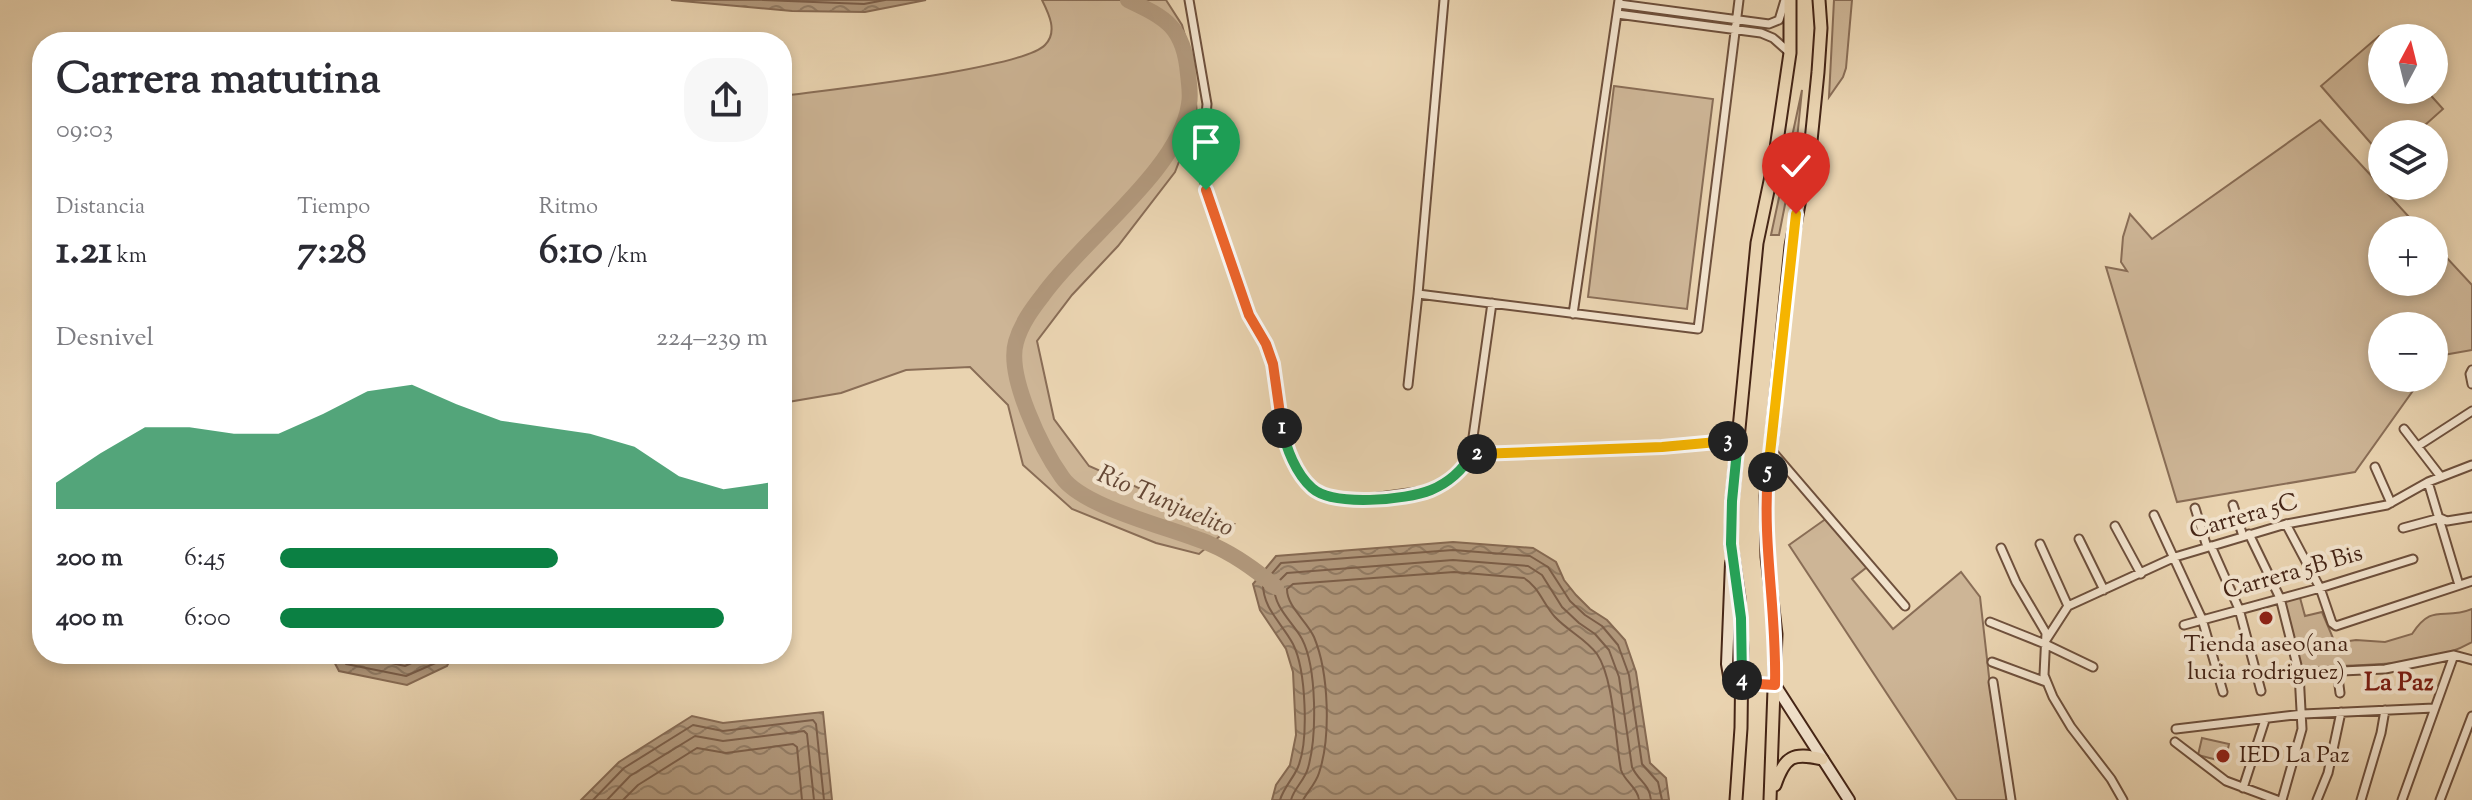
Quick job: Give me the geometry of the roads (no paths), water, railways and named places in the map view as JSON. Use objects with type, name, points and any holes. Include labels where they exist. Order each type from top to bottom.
[{"type":"main road","points":[[1736,800],[1742,683],[1741,618],[1731,544],[1732,501],[1755,257],[1790,53],[1788,0]]},
{"type":"main road","points":[[1770,798],[1776,634],[1765,535],[1791,246],[1811,141],[1815,102],[1820,50],[1819,0]]},
{"type":"main road","points":[[1770,798],[1779,773],[1789,759],[1798,755],[1822,759]]},
{"type":"street","points":[[1189,0],[1207,104],[1201,171],[1249,315],[1266,344],[1273,364],[1283,432],[1295,466],[1312,488],[1325,495],[1350,501],[1431,490],[1452,479],[1464,468],[1472,454],[1492,303]]},
{"type":"street","points":[[1408,385],[1444,0]]},
{"type":"street","points":[[1418,294],[1698,329],[1739,0]]},
{"type":"street","points":[[1573,314],[1619,2],[1774,23],[1782,15],[1788,0]]},
{"type":"street","points":[[1617,14],[1767,35],[1790,53]]},
{"type":"street","points":[[2472,370],[2472,384]]},
{"type":"street","points":[[2418,446],[2472,411]]},
{"type":"street","points":[[2404,429],[2441,477]]},
{"type":"street","points":[[1472,454],[1662,447],[1738,440]]},
{"type":"street","points":[[1771,449],[1905,606]]},
{"type":"street","name":"Carrera 5C","points":[[2068,606],[2175,557],[2286,524],[2391,503],[2428,482],[2472,465]]},
{"type":"street","points":[[2375,467],[2391,503]]},
{"type":"street","points":[[2428,482],[2459,585]]},
{"type":"street","points":[[2175,742],[2218,776],[2263,798],[2280,800],[2302,729],[2299,673],[2280,598],[2233,505]]},
{"type":"street","points":[[2195,508],[2239,609],[2261,691]]},
{"type":"street","points":[[2154,515],[2202,619],[2223,692]]},
{"type":"street","points":[[2403,528],[2440,518],[2447,521],[2472,517]]},
{"type":"street","points":[[2286,524],[2336,626],[2472,581]]},
{"type":"street","points":[[2115,526],[2141,574]]},
{"type":"street","points":[[2079,539],[2104,590]]},
{"type":"street","points":[[2040,544],[2068,606],[2046,642]]},
{"type":"street","points":[[2001,548],[2016,582],[2046,633],[2043,667],[2046,682],[2061,711],[2123,800]]},
{"type":"street","name":"Carrera 5B Bis","points":[[2184,625],[2413,559]]},
{"type":"street","points":[[1990,622],[2046,642],[2093,667]]},
{"type":"street","points":[[2299,673],[2385,669],[2454,655],[2472,660]]},
{"type":"street","points":[[2402,800],[2454,655]]},
{"type":"street","points":[[1992,662],[2046,682]]},
{"type":"street","points":[[2337,670],[2340,693]]},
{"type":"street","points":[[1993,682],[2011,800]]},
{"type":"street","points":[[1742,683],[1775,685],[1849,800]]},
{"type":"street","points":[[2176,729],[2303,714],[2434,708]]},
{"type":"street","points":[[2361,800],[2385,710]]},
{"type":"street","points":[[2317,800],[2328,773],[2341,712]]},
{"type":"street","points":[[2440,800],[2472,716]]},
{"type":"street","points":[[2243,788],[2265,720]]},
{"type":"water","points":[[671,0],[926,0],[865,12],[792,11]]},
{"type":"water","points":[[1453,542],[1533,548],[1556,562],[1564,580],[1576,595],[1607,620],[1625,640],[1636,672],[1650,763],[1666,778],[1669,800],[1272,800],[1276,785],[1290,765],[1296,735],[1293,672],[1286,649],[1260,610],[1253,584],[1276,556]]},
{"type":"water","points":[[335,664],[448,664],[407,685],[339,671]]},
{"type":"water","points":[[823,712],[832,800],[581,800],[619,762],[692,716],[723,723]]},
{"type":"waterway","name":"Río Tunjuelito","points":[[1128,0],[1163,19],[1182,45],[1190,89],[1182,129],[1149,179],[1060,274],[1027,317],[1016,342],[1016,374],[1028,412],[1045,449],[1062,477],[1073,488],[1108,508],[1219,548],[1276,587]]},
{"type":"place","name":"Tienda aseo(ana lucia rodriguez)","points":[[2266,618]]},
{"type":"place","name":"IED La Paz","points":[[2223,756]]},
{"type":"district","name":"La Paz","points":[[2399,683]]}]
